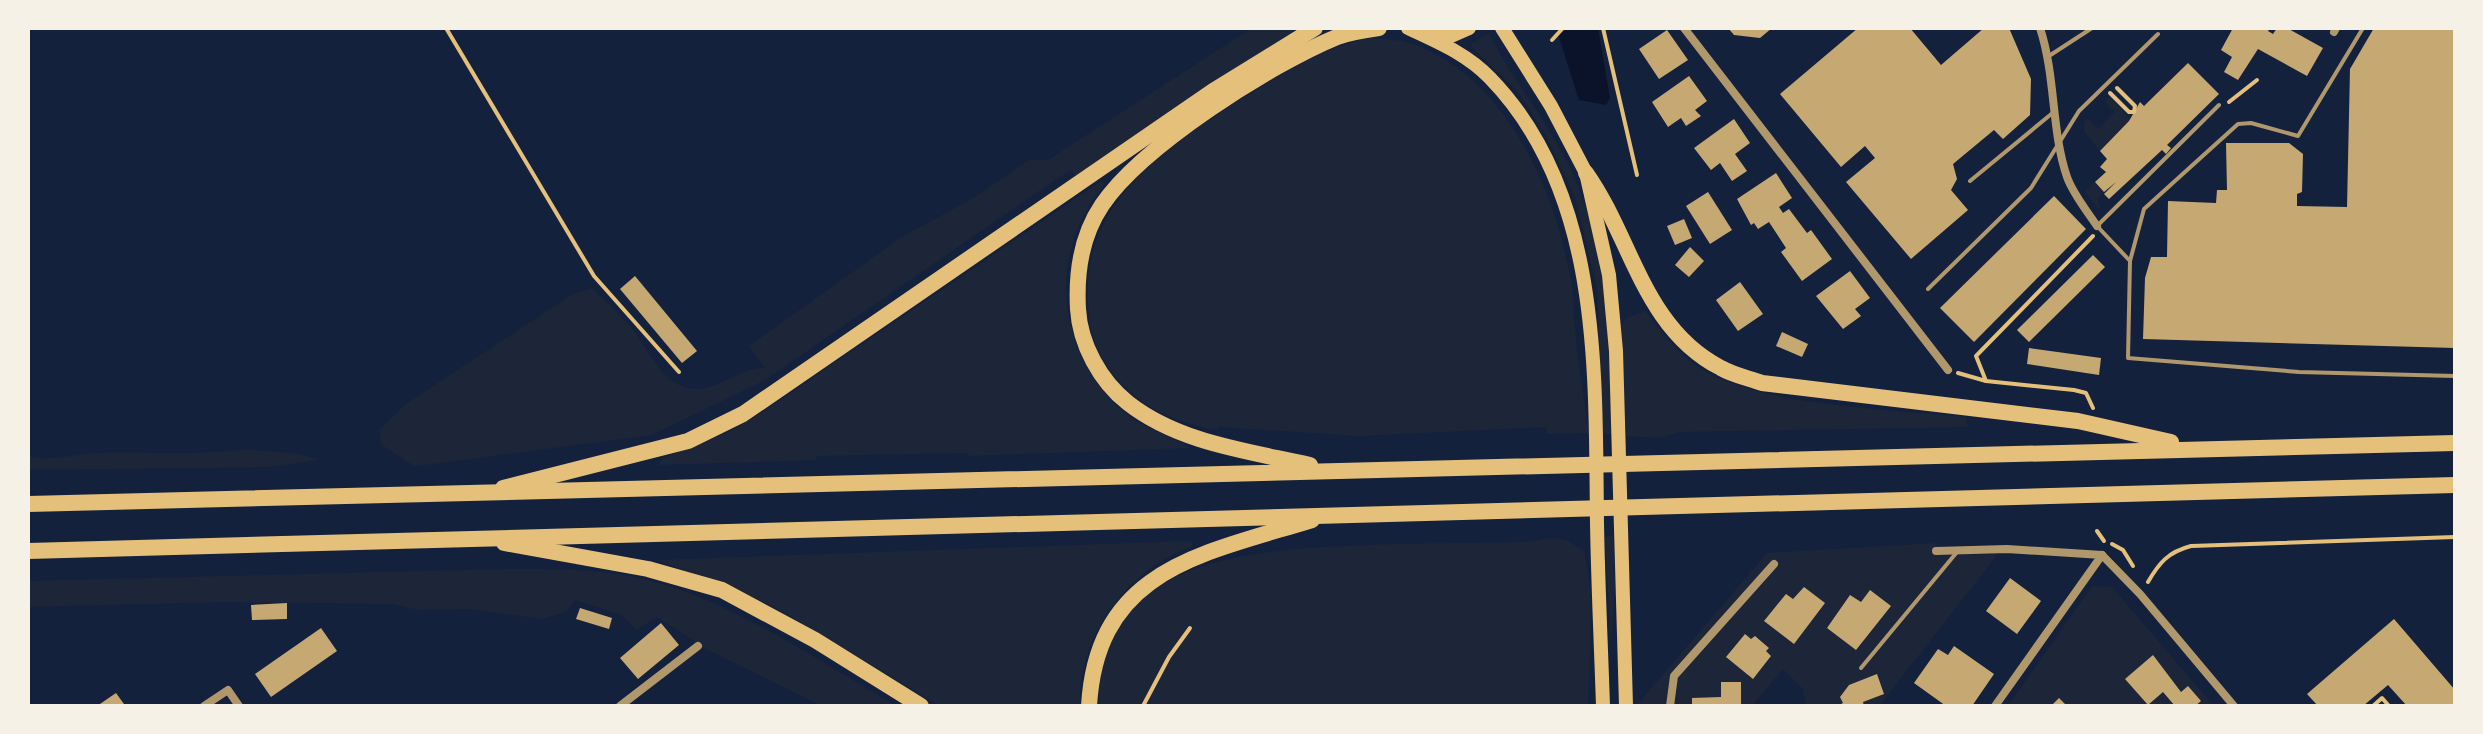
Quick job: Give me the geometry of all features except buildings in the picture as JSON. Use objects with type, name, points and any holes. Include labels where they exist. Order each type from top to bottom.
[{"type":"highway","points":[[476,495],[675,445],[743,414],[1213,91],[1315,28]]},
{"type":"highway","points":[[1331,470],[1185,434],[1153,420],[1125,401],[1089,354],[1079,323],[1077,280],[1085,239],[1102,205],[1154,149],[1274,72],[1328,42],[1379,28]]},
{"type":"highway","points":[[1586,173],[1602,196],[1638,278],[1662,316],[1688,345],[1721,368],[1762,383],[2078,421],[2196,447]]},
{"type":"highway","points":[[28,504],[476,495],[2196,447],[2455,443]]},
{"type":"highway","points":[[28,551],[2455,485]]},
{"type":"highway","points":[[1089,706],[1091,673],[1101,640],[1122,608],[1147,581],[1200,553],[1332,514]]},
{"type":"highway","points":[[475,538],[648,569],[722,590],[815,640],[921,706]]},
{"type":"main road","points":[[1408,28],[1431,36],[1475,64],[1520,117],[1540,149],[1571,224],[1585,294],[1593,389],[1603,706]]},
{"type":"main road","points":[[1431,36],[1453,35],[1469,28]]},
{"type":"main road","points":[[1502,28],[1551,106],[1586,173],[1609,275],[1616,351],[1626,706]]},
{"type":"street","points":[[1684,28],[1948,370]]},
{"type":"street","points":[[2040,28],[2049,56],[2059,143],[2068,180],[2097,226]]},
{"type":"street","points":[[1936,551],[2051,550],[2102,555],[2140,594],[2234,706]]},
{"type":"street","points":[[1995,706],[2102,555]]},
{"type":"street","points":[[1670,706],[1674,676],[1774,564]]},
{"type":"street","points":[[620,706],[698,646]]},
{"type":"street","points":[[204,706],[228,690],[239,706]]},
{"type":"lane","points":[[2049,56],[2092,28]]},
{"type":"lane","points":[[2363,28],[2298,136],[2251,123],[2238,124],[2144,209],[2130,261],[2128,358],[2299,372],[2455,376]]},
{"type":"lane","points":[[1928,289],[2031,188],[2079,111],[2158,34]]},
{"type":"lane","points":[[2130,261],[2097,226],[2219,105]]},
{"type":"lane","points":[[1970,181],[2057,109]]},
{"type":"lane","points":[[1861,668],[1958,550]]},
{"type":"path","points":[[446,28],[594,276],[679,372]]},
{"type":"path","points":[[1552,40],[1563,28]]},
{"type":"path","points":[[1603,28],[1637,175]]},
{"type":"path","points":[[2219,105],[2239,97],[2257,80]]},
{"type":"path","points":[[2104,87],[2129,112],[2134,112],[2135,106],[2117,88]]},
{"type":"path","points":[[1986,381],[1976,356],[2090,242],[2097,226]]},
{"type":"path","points":[[1948,370],[1986,381],[2086,393],[2093,409]]},
{"type":"path","points":[[2140,594],[2161,560],[2175,550],[2191,546],[2455,537]]},
{"type":"path","points":[[1143,706],[1169,657],[1190,628]]},
{"type":"path","points":[[2381,691],[2382,698],[2389,706]]},
{"type":"path","points":[[2373,706],[2382,698]]},
{"type":"shaded area","points":[[1252,28],[1298,28],[1076,176],[1072,170],[1058,178],[765,380],[652,435],[414,466],[382,445],[379,430],[406,404],[573,294],[591,288],[628,324],[661,370],[676,384],[685,388],[704,388],[747,371],[765,368],[749,346],[902,237],[975,197],[1029,160],[1048,160]]},
{"type":"shaded area","points":[[1556,28],[1598,28],[1610,98],[1606,105],[1579,100]]},
{"type":"shaded area","points":[[1489,33],[1568,164],[1592,228],[1605,296],[1612,434],[1603,434],[1597,289],[1575,197],[1546,136],[1519,93],[1470,45]]},
{"type":"shaded area","points":[[1369,38],[1410,43],[1453,65],[1480,87],[1503,113],[1522,143],[1539,175],[1563,243],[1571,282],[1589,433],[1546,434],[1546,427],[1359,436],[1219,427],[1216,430],[1181,421],[1150,407],[1124,386],[1102,358],[1090,322],[1090,264],[1100,233],[1115,205],[1136,179],[1188,135],[1273,80],[1336,48]]},
{"type":"shaded area","points":[[2110,97],[2130,119],[2100,151],[2084,131],[2084,123],[2088,119],[2098,129],[2115,112],[2105,102]]},
{"type":"shaded area","points":[[1100,182],[1104,183],[1103,187],[1084,215],[1072,245],[1067,276],[1067,308],[1074,339],[1087,368],[1106,394],[1130,417],[1190,448],[970,456],[967,453],[817,456],[816,460],[658,465],[663,458],[729,432],[764,411]]},
{"type":"shaded area","points":[[2094,182],[2104,192],[2098,199],[2100,211],[2085,192]]},
{"type":"shaded area","points":[[1645,311],[1692,362],[1738,386],[1836,405],[1966,417],[1968,427],[1678,432],[1661,438],[1626,436],[1621,325],[1628,317]]},
{"type":"shaded area","points":[[247,449],[317,460],[270,467],[28,470],[28,456],[53,458],[97,453],[191,453]]},
{"type":"shaded area","points":[[1613,536],[1615,585],[1611,646],[1605,537]]},
{"type":"shaded area","points":[[1552,538],[1568,541],[1584,551],[1591,609],[1588,706],[1098,706],[1105,658],[1122,622],[1148,594],[1181,575],[1218,562],[1259,553],[1389,544],[1526,542]]},
{"type":"shaded area","points":[[1193,543],[1191,547],[1146,572],[1110,609],[1087,655],[1080,706],[940,706],[778,609],[733,587],[656,560]]},
{"type":"shaded area","points":[[1936,543],[1941,555],[1998,554],[1879,706],[1806,706],[1803,689],[1783,669],[1752,706],[1636,706],[1767,553]]},
{"type":"shaded area","points":[[505,569],[615,574],[682,590],[777,635],[896,706],[822,706],[706,649],[657,617],[636,630],[622,615],[576,600],[566,612],[542,619],[469,609],[419,610],[393,604],[223,602],[28,607],[28,581]]},
{"type":"shaded area","points":[[2092,586],[2112,587],[2214,706],[2008,706]]}]
